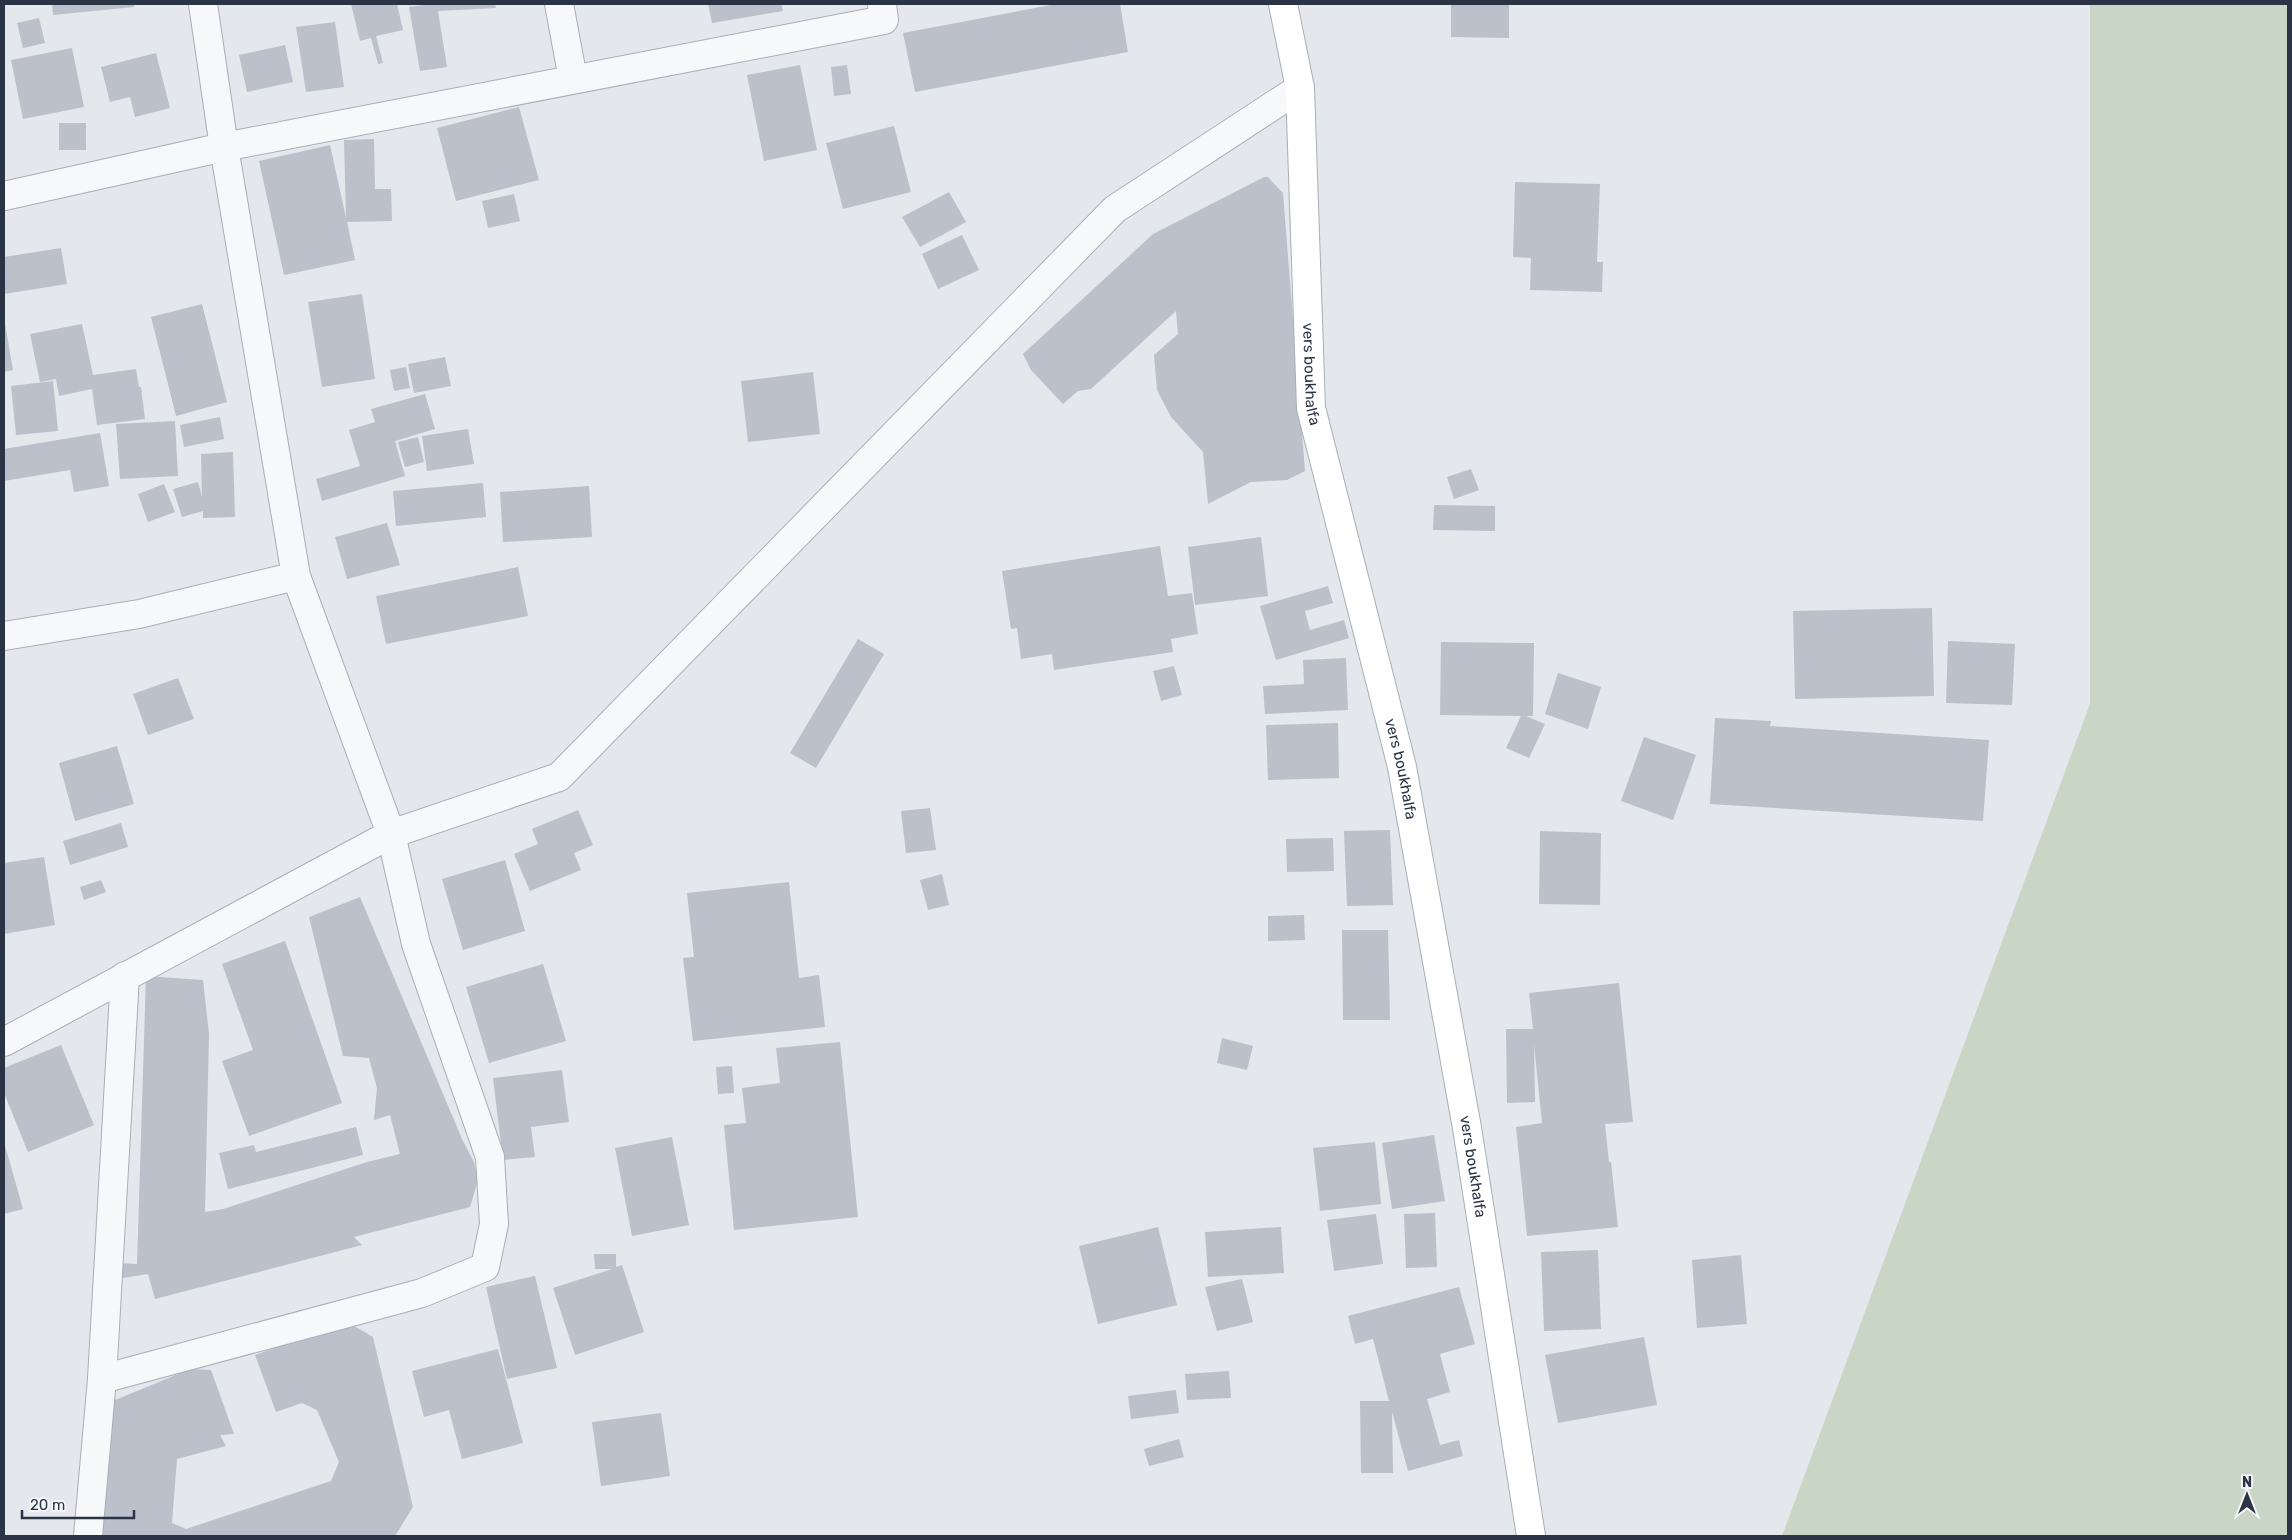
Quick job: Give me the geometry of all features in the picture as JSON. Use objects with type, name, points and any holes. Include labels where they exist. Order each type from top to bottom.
[{"type":"street","points":[[102,1379],[422,1293],[485,1267],[494,1224],[490,1157],[416,944],[390,834],[296,576],[224,147],[203,4]]},
{"type":"street","points":[[559,4],[573,79]]},
{"type":"street","points":[[4,196],[224,147],[884,20],[882,4]]},
{"type":"street","name":"vers boukhalfa","points":[[1283,4],[1300,88],[1311,408],[1402,767],[1467,1128],[1531,1536]]},
{"type":"street","points":[[4,1042],[390,834],[559,777],[1115,209],[1300,88]]},
{"type":"street","points":[[4,636],[139,614],[296,576]]},
{"type":"street","points":[[88,1536],[102,1379],[125,976]]},
{"type":"green space","points":[[2090,4],[2288,4],[2288,1536],[1782,1536],[2090,704]]},
{"type":"building","points":[[52,4],[134,4],[134,7],[53,15]]},
{"type":"building","points":[[351,4],[397,4],[403,30],[376,36],[383,63],[378,64],[371,38],[360,41]]},
{"type":"building","points":[[431,4],[495,4],[496,8],[438,11],[447,67],[420,71],[409,7]]},
{"type":"building","points":[[708,4],[781,4],[783,11],[712,23]]},
{"type":"building","points":[[1056,4],[1120,4],[1128,52],[915,92],[903,33]]},
{"type":"building","points":[[1451,4],[1509,4],[1509,38],[1451,37]]},
{"type":"building","points":[[39,18],[45,43],[23,48],[17,23]]},
{"type":"building","points":[[335,22],[344,87],[306,92],[296,27]]},
{"type":"building","points":[[285,45],[293,82],[247,92],[239,55]]},
{"type":"building","points":[[72,48],[84,107],[23,119],[11,60]]},
{"type":"building","points":[[156,53],[170,108],[135,117],[130,97],[110,102],[101,67]]},
{"type":"building","points":[[800,65],[817,150],[764,161],[747,75]]},
{"type":"building","points":[[847,65],[851,94],[834,96],[831,67]]},
{"type":"building","points":[[519,107],[539,180],[456,201],[437,128]]},
{"type":"building","points":[[59,123],[86,123],[86,150],[59,150]]},
{"type":"building","points":[[894,126],[911,192],[843,209],[826,143]]},
{"type":"building","points":[[374,139],[375,189],[391,189],[392,221],[347,222],[355,260],[284,275],[259,161],[330,145],[346,218],[344,140]]},
{"type":"building","points":[[1264,177],[1268,177],[1283,193],[1305,471],[1287,480],[1251,482],[1208,504],[1203,452],[1171,417],[1157,390],[1154,355],[1178,334],[1176,311],[1091,389],[1078,391],[1063,404],[1031,370],[1023,354],[1153,234]]},
{"type":"building","points":[[1515,182],[1600,184],[1597,262],[1603,262],[1602,292],[1530,290],[1531,258],[1513,257]]},
{"type":"building","points":[[949,192],[966,222],[920,247],[902,217]]},
{"type":"building","points":[[514,194],[520,221],[488,228],[482,201]]},
{"type":"building","points":[[962,235],[979,270],[938,289],[922,254]]},
{"type":"building","points":[[61,248],[67,284],[4,294],[4,257]]},
{"type":"building","points":[[362,294],[375,379],[322,387],[308,302]]},
{"type":"building","points":[[202,304],[227,402],[176,416],[151,317]]},
{"type":"building","points":[[4,318],[13,370],[4,372]]},
{"type":"building","points":[[82,324],[93,375],[136,369],[139,387],[141,387],[145,419],[97,425],[92,389],[59,396],[56,379],[40,382],[30,334]]},
{"type":"building","points":[[445,357],[451,386],[414,393],[408,364]]},
{"type":"building","points":[[406,367],[410,388],[394,391],[390,370]]},
{"type":"building","points":[[813,372],[820,434],[748,442],[741,381]]},
{"type":"building","points":[[53,381],[58,431],[16,435],[11,386]]},
{"type":"building","points":[[425,394],[435,429],[395,441],[405,476],[322,501],[316,479],[360,466],[349,430],[375,422],[371,409]]},
{"type":"building","points":[[220,417],[224,439],[184,447],[180,425]]},
{"type":"building","points":[[175,421],[178,476],[120,479],[116,424]]},
{"type":"building","points":[[468,429],[474,464],[427,471],[422,436]]},
{"type":"building","points":[[100,433],[109,486],[74,492],[70,470],[4,481],[4,449]]},
{"type":"building","points":[[418,437],[424,462],[405,467],[398,442]]},
{"type":"building","points":[[233,452],[235,517],[203,518],[203,511],[182,517],[173,489],[198,482],[202,497],[201,454]]},
{"type":"building","points":[[1471,469],[1479,490],[1454,499],[1447,477]]},
{"type":"building","points":[[483,483],[486,517],[396,526],[393,491]]},
{"type":"building","points":[[164,484],[175,512],[148,522],[138,494]]},
{"type":"building","points":[[589,486],[592,537],[503,542],[500,492]]},
{"type":"building","points":[[1434,505],[1495,506],[1495,531],[1433,530]]},
{"type":"building","points":[[387,523],[400,565],[347,579],[335,537]]},
{"type":"building","points":[[1261,537],[1268,596],[1195,605],[1188,547]]},
{"type":"building","points":[[1160,546],[1168,596],[1192,593],[1198,634],[1171,639],[1173,652],[1054,670],[1052,654],[1021,659],[1017,628],[1011,629],[1002,571]]},
{"type":"building","points":[[518,567],[528,616],[386,644],[376,596]]},
{"type":"building","points":[[1328,586],[1333,603],[1305,611],[1310,630],[1344,620],[1349,638],[1276,660],[1260,606]]},
{"type":"building","points":[[1932,608],[1934,696],[1795,699],[1793,611]]},
{"type":"building","points":[[858,639],[884,654],[816,768],[790,753]]},
{"type":"building","points":[[1948,641],[2015,644],[2012,705],[1946,703]]},
{"type":"building","points":[[1441,642],[1534,643],[1533,716],[1526,716],[1545,724],[1529,758],[1506,748],[1521,716],[1440,715]]},
{"type":"building","points":[[1346,658],[1348,710],[1265,714],[1263,686],[1304,684],[1303,660]]},
{"type":"building","points":[[1174,666],[1182,695],[1161,701],[1153,671]]},
{"type":"building","points":[[1558,673],[1601,687],[1588,729],[1545,714]]},
{"type":"building","points":[[178,678],[194,719],[148,735],[133,694]]},
{"type":"building","points":[[1715,718],[1771,721],[1770,726],[1989,740],[1983,821],[1710,804]]},
{"type":"building","points":[[1338,723],[1339,778],[1268,780],[1266,725]]},
{"type":"building","points":[[1644,737],[1696,755],[1673,820],[1621,801]]},
{"type":"building","points":[[117,746],[134,804],[75,821],[59,763]]},
{"type":"building","points":[[930,808],[936,850],[906,853],[901,811]]},
{"type":"building","points":[[578,810],[593,845],[574,853],[581,870],[530,891],[514,854],[538,844],[532,829]]},
{"type":"building","points":[[121,823],[128,847],[70,865],[63,841]]},
{"type":"building","points":[[1390,830],[1393,905],[1347,906],[1344,831]]},
{"type":"building","points":[[1540,831],[1601,833],[1600,905],[1539,904]]},
{"type":"building","points":[[1333,838],[1334,871],[1287,872],[1286,839]]},
{"type":"building","points":[[44,857],[55,925],[4,934],[4,863]]},
{"type":"building","points":[[505,860],[525,931],[463,950],[442,879]]},
{"type":"building","points":[[942,874],[949,905],[928,910],[920,880]]},
{"type":"building","points":[[101,880],[106,892],[84,900],[80,887]]},
{"type":"building","points":[[789,882],[799,978],[819,975],[825,1027],[693,1041],[683,958],[694,957],[687,893]]},
{"type":"building","points":[[360,897],[462,1139],[474,1162],[478,1180],[470,1207],[354,1237],[362,1245],[155,1299],[148,1274],[123,1278],[119,1263],[137,1264],[146,976],[203,980],[209,1034],[205,1212],[223,1209],[367,1162],[400,1154],[390,1115],[374,1120],[377,1088],[369,1058],[343,1056],[309,917]]},
{"type":"building","points":[[1304,915],[1305,940],[1268,941],[1268,916]]},
{"type":"building","points":[[1342,930],[1388,930],[1390,1020],[1343,1020]]},
{"type":"building","points":[[285,941],[342,1103],[249,1136],[222,1061],[253,1050],[222,964]]},
{"type":"building","points":[[543,964],[566,1041],[489,1063],[466,987]]},
{"type":"building","points":[[1619,983],[1633,1122],[1605,1124],[1618,1227],[1527,1236],[1516,1127],[1542,1123],[1534,1044],[1535,1102],[1507,1103],[1506,1029],[1533,1029],[1529,993]]},
{"type":"building","points":[[1222,1038],[1253,1046],[1247,1070],[1217,1063]]},
{"type":"building","points":[[840,1042],[858,1217],[734,1230],[724,1125],[746,1123],[742,1088],[780,1083],[776,1048]]},
{"type":"building","points":[[61,1045],[94,1125],[28,1152],[4,1093],[4,1068]]},
{"type":"building","points":[[732,1066],[734,1093],[718,1094],[716,1067]]},
{"type":"building","points":[[562,1070],[569,1122],[531,1127],[535,1157],[503,1160],[493,1078]]},
{"type":"building","points":[[356,1127],[363,1155],[228,1189],[219,1153],[254,1145],[256,1152]]},
{"type":"building","points":[[1434,1135],[1445,1201],[1392,1209],[1382,1143]]},
{"type":"building","points":[[672,1137],[689,1225],[632,1236],[615,1148]]},
{"type":"building","points":[[4,1142],[23,1209],[4,1214]]},
{"type":"building","points":[[1375,1142],[1381,1204],[1320,1211],[1313,1148]]},
{"type":"building","points":[[1435,1213],[1437,1267],[1406,1268],[1404,1214]]},
{"type":"building","points":[[1376,1214],[1383,1264],[1334,1271],[1327,1220]]},
{"type":"building","points":[[1158,1227],[1177,1305],[1098,1324],[1079,1246]]},
{"type":"building","points":[[1281,1227],[1284,1273],[1208,1277],[1205,1232]]},
{"type":"building","points":[[1598,1250],[1601,1329],[1544,1331],[1541,1252]]},
{"type":"building","points":[[594,1254],[616,1254],[616,1267],[622,1265],[644,1332],[575,1355],[553,1288],[612,1269],[595,1269]]},
{"type":"building","points":[[1741,1255],[1747,1324],[1697,1328],[1692,1260]]},
{"type":"building","points":[[535,1276],[557,1368],[507,1379],[486,1287]]},
{"type":"building","points":[[1242,1279],[1253,1322],[1217,1331],[1205,1287]]},
{"type":"building","points":[[1459,1287],[1475,1344],[1440,1354],[1450,1392],[1427,1399],[1440,1445],[1459,1440],[1463,1456],[1408,1471],[1392,1412],[1393,1473],[1361,1473],[1360,1401],[1389,1401],[1373,1339],[1355,1344],[1348,1316]]},
{"type":"building","points":[[347,1322],[373,1337],[413,1507],[395,1536],[98,1536],[108,1403],[190,1369],[211,1370],[234,1434],[220,1435],[226,1446],[177,1459],[172,1523],[186,1529],[331,1481],[339,1462],[317,1410],[302,1403],[276,1412],[255,1355]]},
{"type":"building","points":[[1644,1337],[1657,1405],[1558,1423],[1545,1355]]},
{"type":"building","points":[[498,1349],[523,1443],[462,1459],[449,1410],[424,1417],[412,1371]]},
{"type":"building","points":[[1229,1371],[1231,1398],[1187,1400],[1185,1374]]},
{"type":"building","points":[[1176,1390],[1179,1413],[1131,1419],[1128,1396]]},
{"type":"building","points":[[661,1413],[670,1476],[601,1486],[592,1422]]},
{"type":"building","points":[[1179,1439],[1184,1457],[1149,1466],[1144,1449]]}]
